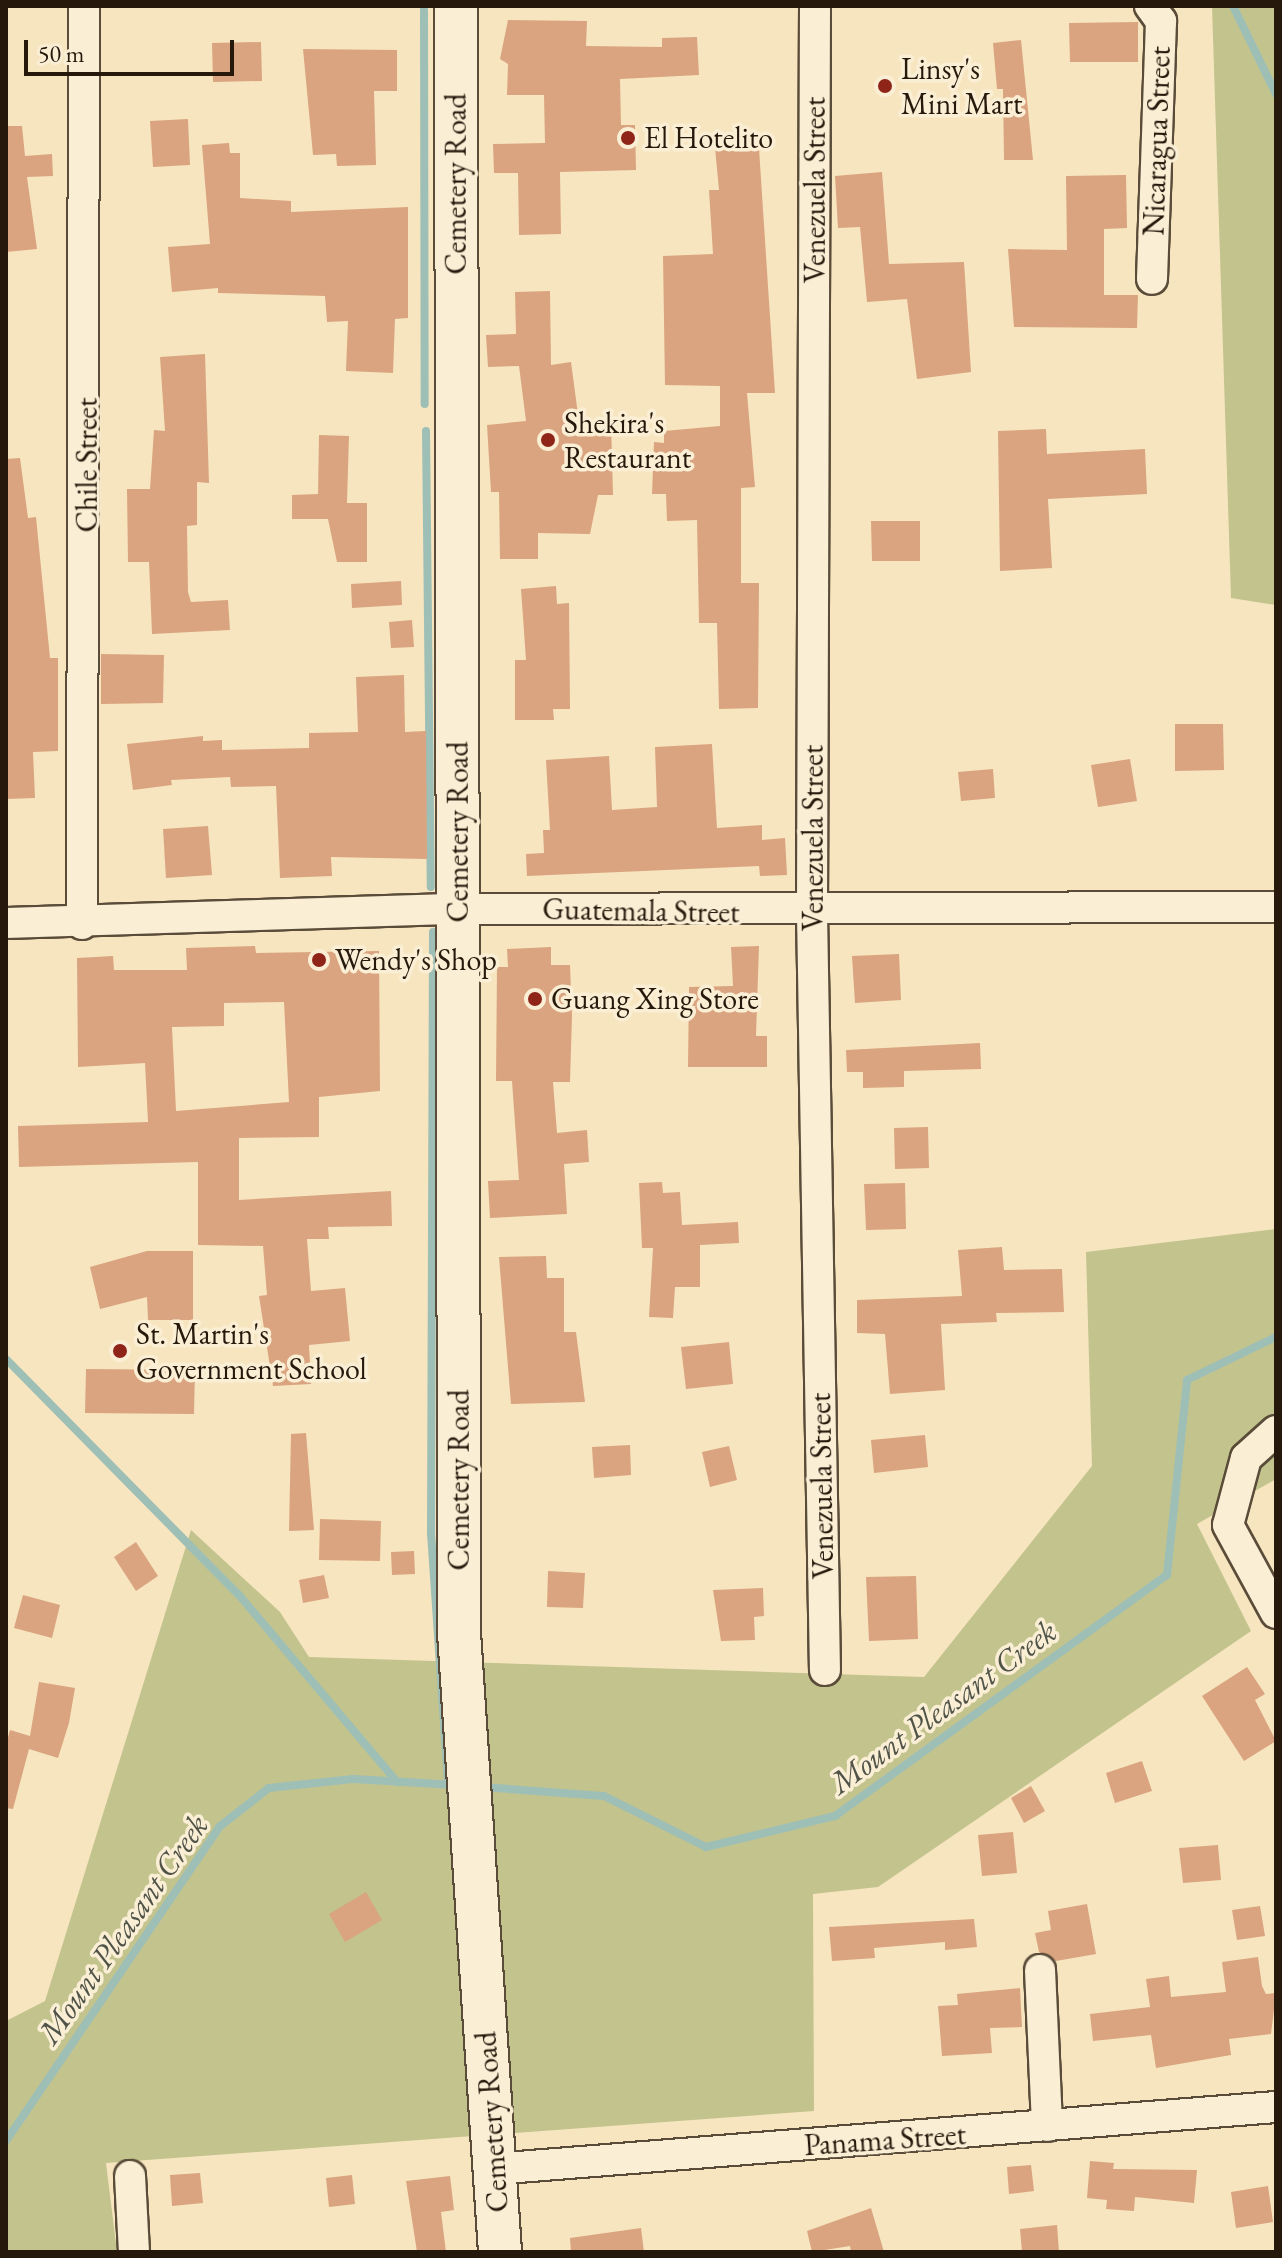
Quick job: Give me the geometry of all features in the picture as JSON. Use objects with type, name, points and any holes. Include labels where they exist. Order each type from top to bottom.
[{"type":"street","name":"Chile Street","points":[[82,924],[84,6]]},
{"type":"street","name":"Cemetery Road","points":[[456,6],[459,1633],[473,1801],[500,2252]]},
{"type":"street","name":"Venezuela Street","points":[[815,6],[812,912],[825,1670]]},
{"type":"street","name":"Nicaragua Street","points":[[1150,6],[1161,21],[1152,279]]},
{"type":"street","name":"Guatemala Street","points":[[6,923],[82,924],[458,909],[812,912],[1276,907]]},
{"type":"street","points":[[1276,1431],[1246,1458],[1233,1490],[1228,1525],[1240,1557],[1276,1613]]},
{"type":"street","points":[[1040,1970],[1047,2126]]},
{"type":"street","name":"Panama Street","points":[[493,2169],[1276,2107]]},
{"type":"street","points":[[130,2176],[134,2252]]},
{"type":"green space","points":[[1212,6],[1276,6],[1276,605],[1231,598]]},
{"type":"green space","points":[[1276,1229],[1276,1479],[1197,1524],[1251,1631],[878,1887],[813,1894],[814,2111],[106,2163],[117,2252],[6,2252],[6,2021],[45,2001],[191,1530],[280,1612],[309,1657],[924,1677],[1092,1466],[1086,1252]]},
{"type":"building","points":[[508,20],[587,21],[586,46],[662,47],[662,38],[697,37],[699,75],[620,79],[621,125],[635,125],[636,170],[560,172],[561,234],[519,235],[518,173],[494,173],[493,144],[545,143],[544,95],[507,95],[508,64],[500,59]]},
{"type":"building","points":[[1138,22],[1138,62],[1070,62],[1069,23]]},
{"type":"building","points":[[1021,40],[1033,160],[1004,160],[1003,89],[997,89],[993,43]]},
{"type":"building","points":[[261,42],[262,81],[213,82],[212,43]]},
{"type":"building","points":[[303,49],[397,50],[397,91],[374,91],[376,165],[337,166],[336,154],[313,155]]},
{"type":"building","points":[[188,119],[190,165],[153,167],[150,121]]},
{"type":"building","points":[[6,126],[22,126],[25,156],[52,154],[53,176],[27,177],[37,249],[6,252]]},
{"type":"building","points":[[758,133],[775,393],[747,393],[755,487],[741,488],[741,583],[759,583],[758,708],[719,709],[717,623],[699,623],[697,520],[667,521],[666,494],[652,494],[654,442],[664,443],[664,431],[720,426],[720,386],[665,385],[663,256],[713,254],[709,190],[719,190],[714,137]]},
{"type":"building","points":[[229,143],[230,153],[240,153],[240,198],[291,201],[291,212],[408,207],[408,318],[395,319],[393,373],[346,371],[348,321],[327,322],[325,296],[218,293],[218,288],[172,292],[168,247],[210,244],[202,145]]},
{"type":"building","points":[[882,172],[889,264],[964,262],[971,372],[917,379],[907,299],[867,302],[860,227],[838,228],[835,176]]},
{"type":"building","points":[[1126,175],[1127,228],[1104,229],[1104,295],[1138,295],[1137,328],[1014,327],[1008,249],[1067,250],[1066,176]]},
{"type":"building","points":[[550,291],[551,365],[571,362],[579,422],[611,421],[613,495],[598,495],[590,534],[538,533],[538,559],[500,559],[499,492],[491,492],[487,425],[526,421],[519,366],[488,367],[486,335],[516,334],[515,292]]},
{"type":"building","points":[[205,354],[209,483],[197,482],[197,525],[187,526],[188,592],[191,602],[228,600],[230,630],[152,634],[149,562],[128,562],[127,489],[150,489],[154,430],[165,431],[160,357]]},
{"type":"building","points":[[1046,429],[1047,454],[1145,449],[1147,494],[1048,499],[1052,568],[1000,571],[998,431]]},
{"type":"building","points":[[319,435],[349,436],[347,503],[367,503],[367,562],[337,562],[328,519],[292,519],[292,495],[318,494]]},
{"type":"building","points":[[20,458],[28,518],[36,517],[50,658],[58,658],[58,751],[33,752],[35,798],[6,799],[6,459]]},
{"type":"building","points":[[871,521],[920,521],[920,561],[872,561]]},
{"type":"building","points":[[401,581],[402,605],[352,608],[351,584]]},
{"type":"building","points":[[556,586],[557,604],[569,603],[570,709],[553,709],[554,720],[515,720],[515,660],[526,660],[521,589]]},
{"type":"building","points":[[412,620],[414,647],[391,648],[389,622]]},
{"type":"building","points":[[101,654],[164,655],[163,703],[101,704]]},
{"type":"building","points":[[404,675],[405,732],[426,731],[427,859],[331,857],[332,876],[280,878],[276,786],[231,787],[230,777],[171,780],[172,785],[133,790],[127,744],[203,736],[203,741],[222,740],[222,750],[309,748],[309,733],[358,732],[356,677]]},
{"type":"building","points":[[1175,724],[1223,724],[1224,770],[1175,771]]},
{"type":"building","points":[[712,744],[717,828],[762,825],[762,840],[785,838],[787,875],[760,876],[759,866],[527,876],[526,854],[544,853],[543,830],[550,830],[546,760],[609,756],[612,810],[657,807],[655,747]]},
{"type":"building","points":[[1130,759],[1137,801],[1098,807],[1091,765]]},
{"type":"building","points":[[993,769],[995,798],[961,801],[958,772]]},
{"type":"building","points":[[208,826],[212,875],[166,878],[163,829]]},
{"type":"building","points":[[255,946],[256,953],[379,951],[380,1091],[319,1097],[319,1137],[239,1138],[239,1200],[391,1191],[392,1226],[328,1227],[329,1239],[307,1239],[311,1291],[345,1288],[350,1341],[309,1345],[311,1384],[273,1386],[259,1296],[267,1295],[263,1246],[198,1245],[198,1162],[19,1167],[18,1126],[148,1122],[145,1063],[78,1067],[77,958],[113,956],[114,970],[187,970],[186,948]],"holes":[[[284,1002],[289,1102],[176,1111],[172,1027],[224,1026],[224,1003]]]},
{"type":"building","points":[[759,946],[756,1036],[767,1036],[767,1067],[688,1067],[689,987],[733,986],[731,947]]},
{"type":"building","points":[[551,947],[551,965],[570,965],[572,1016],[570,1082],[553,1082],[557,1133],[587,1130],[589,1162],[564,1164],[567,1214],[490,1218],[488,1181],[519,1180],[512,1081],[496,1081],[497,967],[508,967],[507,949]]},
{"type":"building","points":[[899,954],[901,1000],[855,1003],[852,956]]},
{"type":"building","points":[[980,1043],[981,1069],[904,1071],[904,1087],[863,1088],[863,1072],[847,1072],[846,1050]]},
{"type":"building","points":[[928,1127],[929,1168],[895,1169],[894,1128]]},
{"type":"building","points":[[662,1182],[663,1193],[680,1192],[682,1225],[738,1222],[739,1243],[700,1245],[700,1287],[675,1287],[673,1318],[649,1317],[653,1248],[642,1248],[639,1183]]},
{"type":"building","points":[[905,1183],[906,1229],[866,1230],[864,1184]]},
{"type":"building","points":[[1002,1247],[1004,1270],[1062,1269],[1064,1312],[996,1313],[997,1322],[941,1324],[945,1390],[890,1394],[885,1334],[857,1333],[857,1300],[962,1296],[958,1250]]},
{"type":"building","points":[[147,1251],[193,1251],[193,1320],[148,1320],[147,1297],[100,1309],[90,1267]]},
{"type":"building","points":[[546,1256],[547,1278],[564,1278],[564,1332],[576,1332],[585,1402],[511,1404],[499,1257]]},
{"type":"building","points":[[729,1342],[733,1384],[686,1389],[681,1347]]},
{"type":"building","points":[[86,1369],[195,1370],[194,1414],[85,1413]]},
{"type":"building","points":[[306,1433],[314,1530],[289,1531],[291,1434]]},
{"type":"building","points":[[925,1435],[928,1467],[874,1473],[871,1440]]},
{"type":"building","points":[[630,1445],[631,1475],[594,1478],[592,1447]]},
{"type":"building","points":[[729,1446],[737,1480],[710,1487],[702,1452]]},
{"type":"building","points":[[320,1519],[381,1521],[380,1561],[319,1560]]},
{"type":"building","points":[[136,1542],[158,1576],[136,1591],[114,1557]]},
{"type":"building","points":[[414,1551],[415,1574],[392,1575],[391,1552]]},
{"type":"building","points":[[548,1571],[585,1573],[583,1608],[547,1607]]},
{"type":"building","points":[[324,1575],[329,1598],[303,1603],[299,1580]]},
{"type":"building","points":[[916,1576],[918,1639],[869,1641],[866,1577]]},
{"type":"building","points":[[763,1588],[764,1616],[754,1617],[755,1640],[721,1641],[713,1590]]},
{"type":"building","points":[[23,1595],[60,1605],[52,1638],[14,1628]]},
{"type":"building","points":[[1247,1667],[1265,1694],[1255,1700],[1276,1741],[1244,1761],[1202,1696]]},
{"type":"building","points":[[39,1682],[75,1688],[69,1723],[58,1758],[29,1749],[13,1809],[6,1808],[6,1745],[10,1730],[30,1736]]},
{"type":"building","points":[[1142,1761],[1152,1791],[1115,1803],[1106,1773]]},
{"type":"building","points":[[1031,1786],[1045,1811],[1024,1823],[1011,1798]]},
{"type":"building","points":[[1013,1832],[1017,1873],[982,1876],[978,1835]]},
{"type":"building","points":[[1218,1845],[1221,1880],[1183,1883],[1179,1848]]},
{"type":"building","points":[[366,1892],[382,1920],[345,1942],[329,1914]]},
{"type":"building","points":[[1087,1904],[1096,1954],[1056,1961],[1039,1952],[1035,1933],[1051,1930],[1048,1911]]},
{"type":"building","points":[[1260,1906],[1265,1936],[1237,1940],[1232,1910]]},
{"type":"building","points":[[974,1919],[977,1947],[945,1950],[945,1942],[874,1948],[875,1958],[832,1961],[829,1927]]},
{"type":"building","points":[[1258,1957],[1266,1994],[1276,1993],[1271,2034],[1229,2039],[1231,2055],[1156,2068],[1151,2035],[1093,2041],[1090,2014],[1150,2007],[1146,1979],[1169,1976],[1171,1997],[1226,1992],[1222,1962]]},
{"type":"building","points":[[1020,1988],[1022,2027],[990,2028],[992,2053],[942,2056],[938,2006],[958,2005],[957,1994]]},
{"type":"building","points":[[1090,2161],[1114,2163],[1113,2169],[1197,2170],[1194,2203],[1135,2197],[1134,2211],[1106,2209],[1107,2200],[1087,2198]]},
{"type":"building","points":[[1031,2165],[1034,2191],[1009,2194],[1007,2167]]},
{"type":"building","points":[[200,2173],[203,2203],[172,2206],[170,2175]]},
{"type":"building","points":[[352,2175],[355,2204],[329,2207],[326,2178]]},
{"type":"building","points":[[450,2176],[454,2210],[441,2212],[446,2252],[417,2252],[406,2181]]},
{"type":"building","points":[[1268,2186],[1273,2222],[1236,2228],[1231,2192]]},
{"type":"building","points":[[871,2208],[884,2252],[851,2252],[850,2246],[812,2252],[807,2231]]},
{"type":"building","points":[[1057,2225],[1059,2252],[1022,2252],[1020,2229]]},
{"type":"building","points":[[641,2228],[644,2252],[571,2252],[570,2238]]},
{"type":"waterway","points":[[1233,6],[1276,94]]},
{"type":"waterway","points":[[424,10],[425,404]]},
{"type":"waterway","points":[[426,431],[431,887]]},
{"type":"waterway","points":[[433,932],[431,1533],[448,1785]]},
{"type":"waterway","name":"Mount Pleasant Creek","points":[[482,1787],[604,1796],[706,1847],[835,1816],[1167,1575],[1187,1380],[1276,1337]]},
{"type":"waterway","points":[[6,1359],[239,1595],[397,1782]]},
{"type":"waterway","name":"Mount Pleasant Creek","points":[[6,2141],[219,1827],[269,1788],[353,1779],[456,1785]]},
{"type":"place","name":"Linsy's Mini Mart","points":[[885,86]]},
{"type":"place","name":"El Hotelito","points":[[628,138]]},
{"type":"place","name":"Shekira's Restaurant","points":[[548,440]]},
{"type":"place","name":"Wendy's Shop","points":[[319,960]]},
{"type":"place","name":"Guang Xing Store","points":[[535,999]]},
{"type":"place","name":"St. Martin's Government School","points":[[120,1351]]}]
